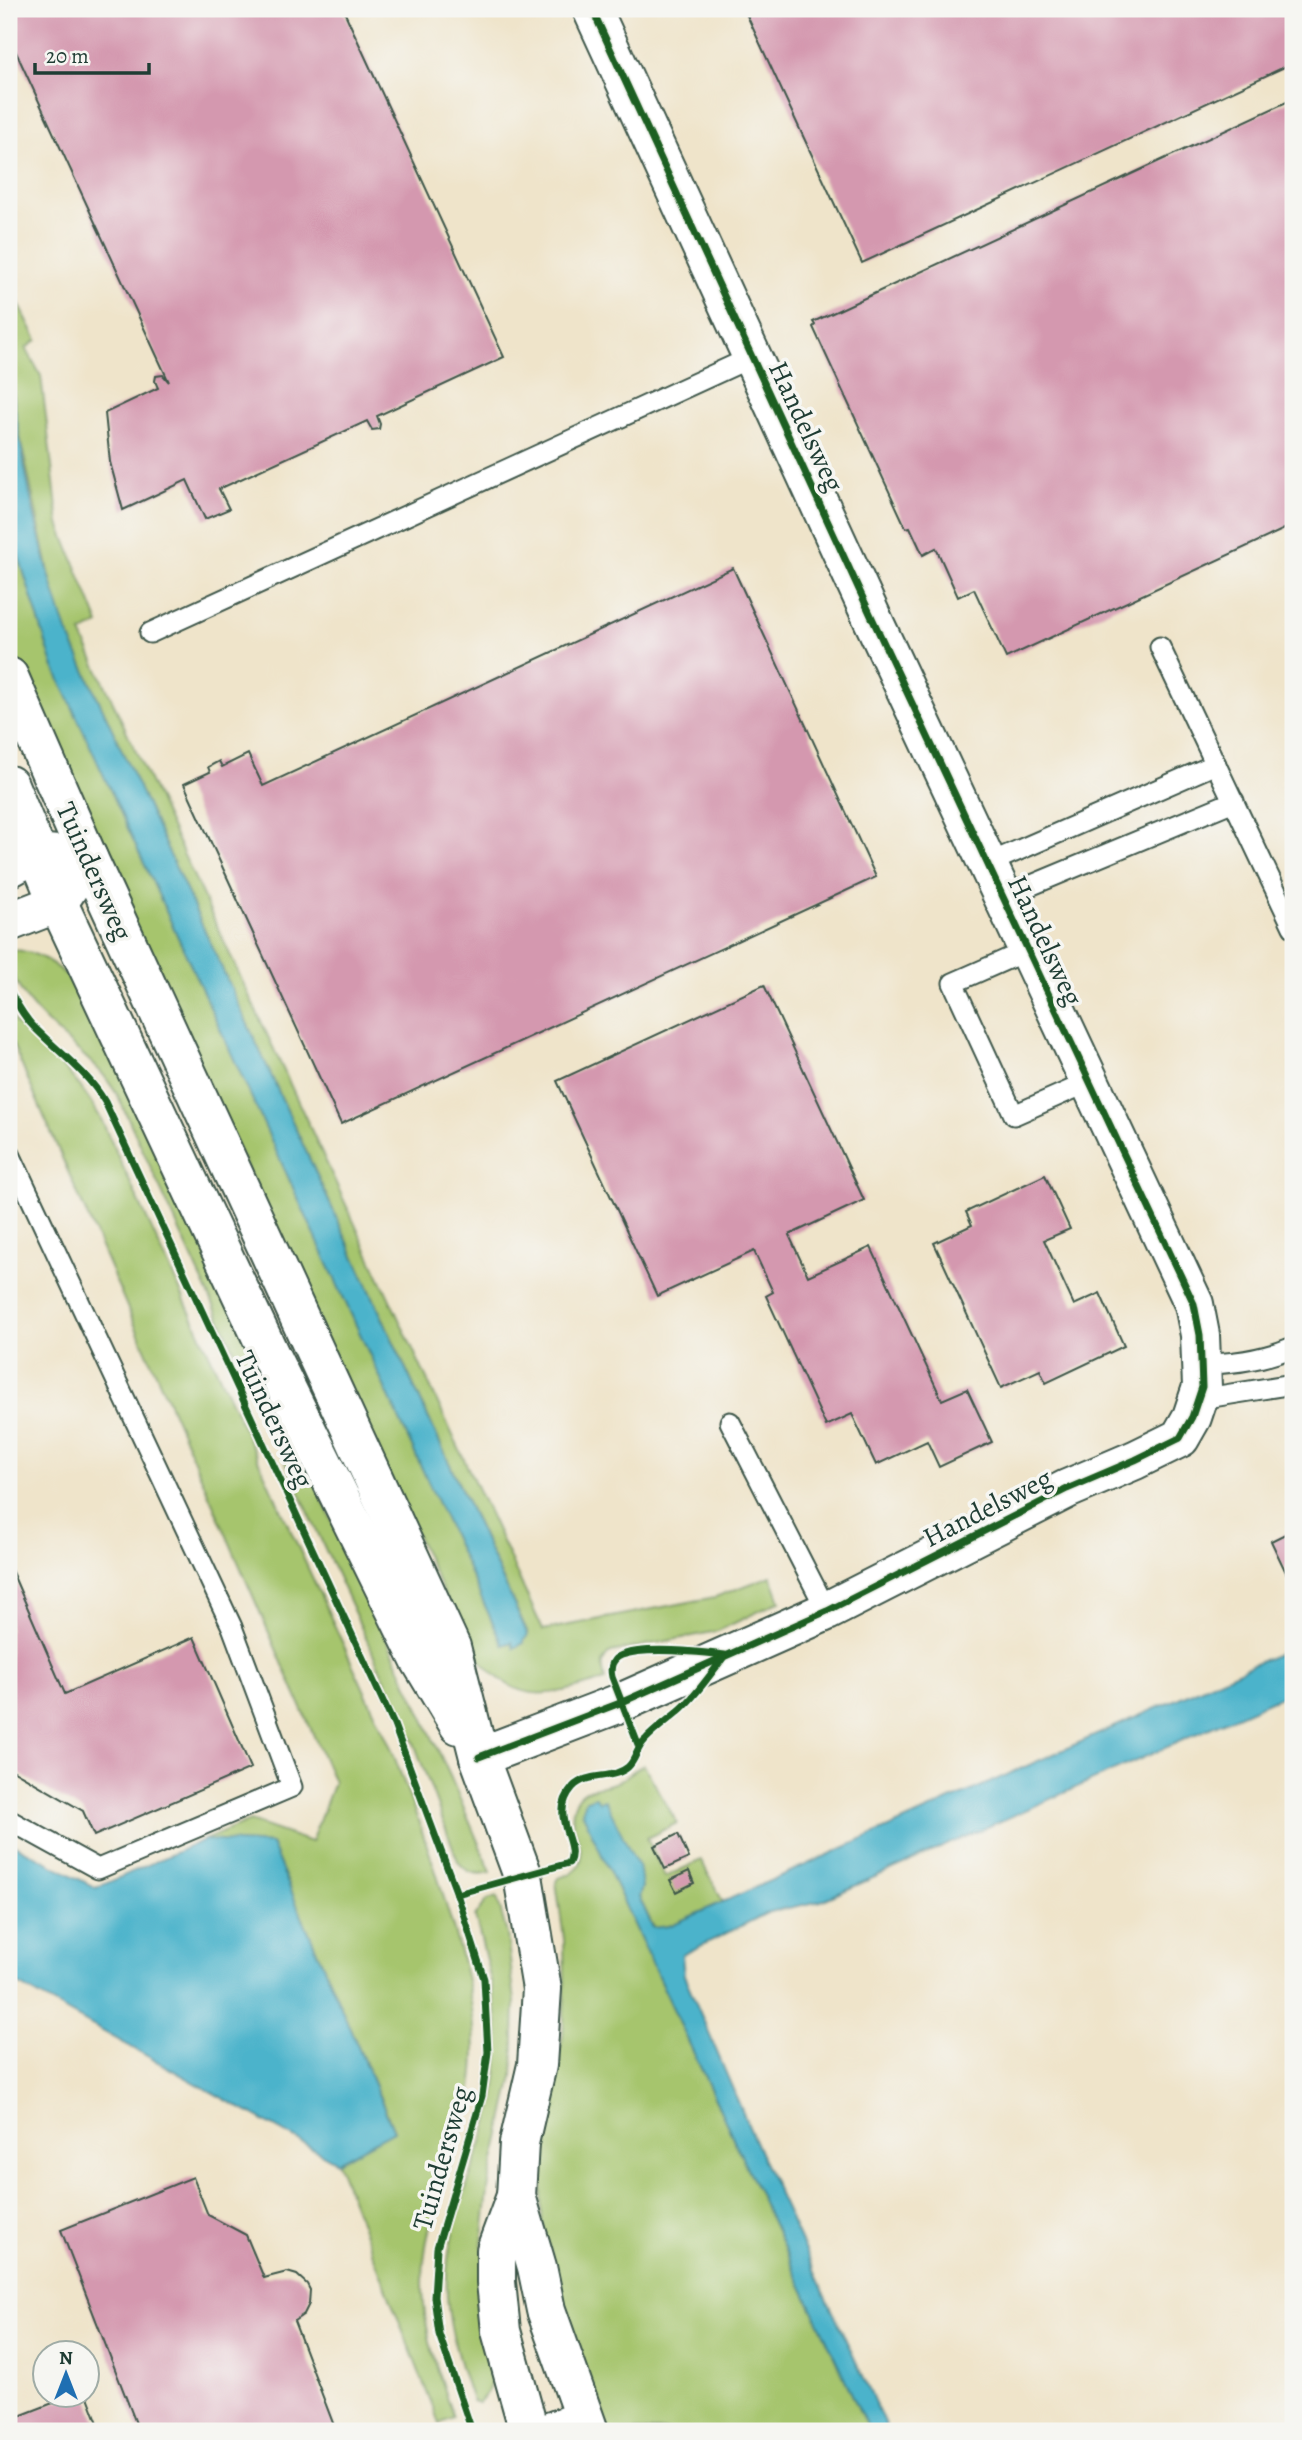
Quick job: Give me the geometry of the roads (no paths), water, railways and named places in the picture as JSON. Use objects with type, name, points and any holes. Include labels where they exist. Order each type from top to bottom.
[{"type":"main road","name":"Handelsweg","points":[[479,1757],[620,1703],[827,1611],[1067,1489],[1180,1437],[1192,1418],[1200,1381],[1200,1335],[1194,1304],[752,357],[593,9]]},
{"type":"main road","name":"Tuindersweg","points":[[9,677],[88,858],[451,1647],[479,1757],[523,1877],[542,1989],[537,2065],[519,2143],[516,2196],[496,2250],[496,2282],[501,2331],[528,2431]]},
{"type":"main road","name":"Tuindersweg","points":[[9,785],[22,860],[58,903],[269,1353],[408,1636],[479,1757]]},
{"type":"main road","points":[[22,860],[88,858]]},
{"type":"main road","points":[[9,922],[58,903],[88,858]]},
{"type":"main road","name":"Tuindersweg","points":[[516,2196],[537,2267],[546,2310],[585,2420]]},
{"type":"lane","points":[[150,633],[752,357]]},
{"type":"lane","points":[[1160,648],[1293,927]]},
{"type":"lane","points":[[995,880],[1216,764]]},
{"type":"lane","points":[[995,880],[1234,801]]},
{"type":"lane","points":[[1028,950],[953,983],[1014,1115],[1090,1082]]},
{"type":"lane","points":[[9,1152],[232,1627],[292,1787],[98,1869],[9,1820]]},
{"type":"lane","points":[[1200,1381],[1231,1364],[1274,1355],[1293,1347]]},
{"type":"lane","points":[[1200,1381],[1293,1384]]},
{"type":"lane","points":[[730,1422],[827,1611]]},
{"type":"lane","points":[[528,2431],[585,2420]]},
{"type":"water","points":[[9,366],[31,500],[56,599],[67,631],[528,1635],[524,1643],[514,1648],[512,1642],[503,1645],[53,665],[17,551],[9,514]]},
{"type":"water","points":[[1293,1647],[1293,1691],[821,1901],[769,1912],[682,1955],[684,1975],[764,2162],[888,2431],[869,2431],[582,1812],[586,1800],[596,1797],[599,1802],[605,1800],[640,1871],[642,1887],[639,1897],[653,1928],[669,1926]]},
{"type":"water","points":[[204,1840],[271,1844],[394,2131],[337,2162],[9,1979],[9,1842],[96,1888]]}]
